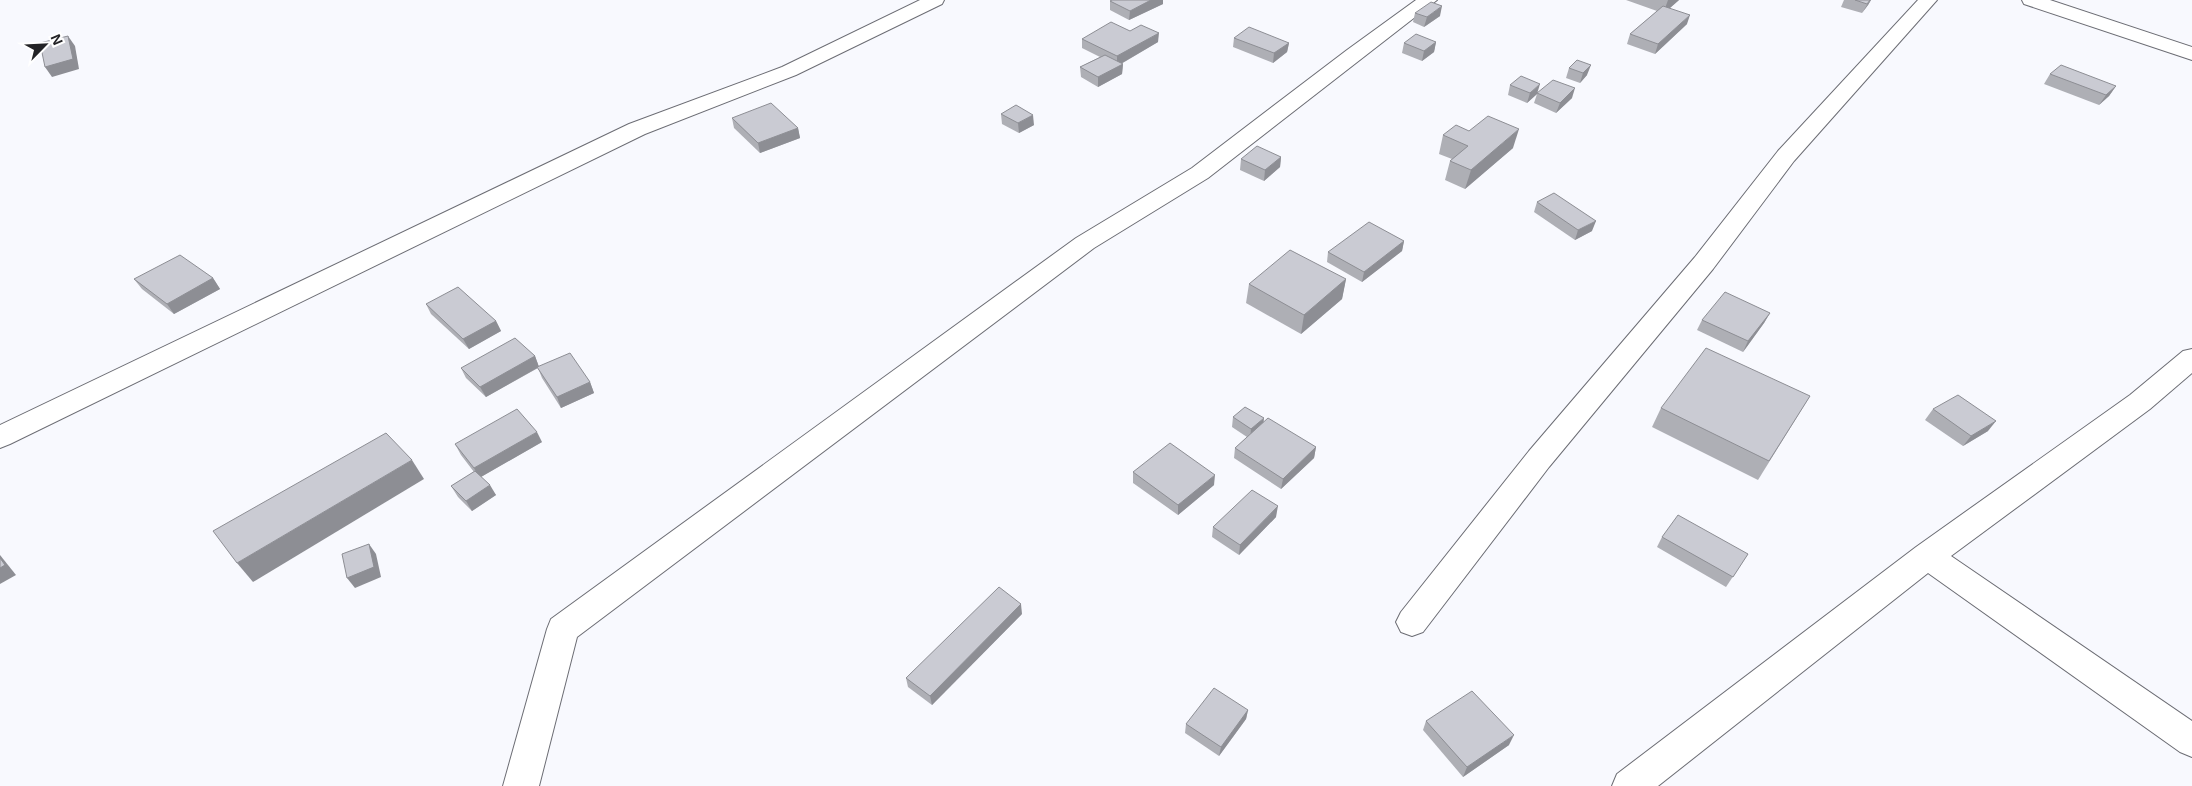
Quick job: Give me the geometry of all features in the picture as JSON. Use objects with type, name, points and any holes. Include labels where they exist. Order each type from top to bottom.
[{"type":"street","points":[[0,437],[637,129],[789,71],[935,0]]},
{"type":"street","points":[[521,786],[563,629],[1085,243],[1200,173],[1346,60],[1428,0]]},
{"type":"street","points":[[1412,622],[1539,459],[1704,263],[1786,156],[1928,0]]},
{"type":"street","points":[[2031,0],[2192,54]]},
{"type":"street","points":[[1630,786],[1926,556],[2140,402],[2192,358]]},
{"type":"street","points":[[1926,556],[2192,741]]},
{"type":"building","points":[[1151,0],[1130,11],[1110,1]]},
{"type":"building","points":[[1855,0],[1870,0],[1867,4]]},
{"type":"building","points":[[1431,2],[1442,6],[1427,17],[1415,13]]},
{"type":"building","points":[[1663,6],[1690,15],[1658,44],[1630,34]]},
{"type":"building","points":[[1111,22],[1130,31],[1141,25],[1159,33],[1117,56],[1082,39]]},
{"type":"building","points":[[1249,27],[1289,43],[1274,53],[1234,38]]},
{"type":"building","points":[[1416,34],[1436,42],[1424,51],[1404,43]]},
{"type":"building","points":[[68,36],[73,59],[45,67],[40,43]]},
{"type":"building","points":[[1105,55],[1123,64],[1098,77],[1080,67]]},
{"type":"building","points":[[1577,60],[1591,65],[1583,73],[1569,68]]},
{"type":"building","points":[[2061,65],[2116,86],[2106,95],[2050,74]]},
{"type":"building","points":[[1521,76],[1540,84],[1530,93],[1510,85]]},
{"type":"building","points":[[1553,80],[1575,88],[1560,103],[1537,93]]},
{"type":"building","points":[[771,103],[798,128],[758,143],[732,118]]},
{"type":"building","points":[[1016,105],[1033,115],[1018,123],[1001,114]]},
{"type":"building","points":[[1488,116],[1519,129],[1471,170],[1450,161],[1468,146],[1443,135],[1456,125],[1469,131]]},
{"type":"building","points":[[1257,146],[1281,157],[1265,170],[1241,159]]},
{"type":"building","points":[[1554,193],[1596,221],[1578,230],[1537,202]]},
{"type":"building","points":[[1369,222],[1404,241],[1364,272],[1328,252]]},
{"type":"building","points":[[1290,250],[1346,279],[1304,315],[1249,284]]},
{"type":"building","points":[[180,255],[213,278],[167,304],[134,279]]},
{"type":"building","points":[[458,287],[496,321],[463,339],[426,304]]},
{"type":"building","points":[[1725,292],[1770,313],[1748,341],[1702,320]]},
{"type":"building","points":[[515,338],[535,356],[480,387],[461,368]]},
{"type":"building","points":[[1706,348],[1810,396],[1769,461],[1661,408]]},
{"type":"building","points":[[570,353],[590,382],[557,397],[537,367]]},
{"type":"building","points":[[1958,395],[1996,421],[1971,436],[1933,409]]},
{"type":"building","points":[[1245,407],[1264,418],[1251,429],[1233,417]]},
{"type":"building","points":[[517,409],[537,432],[474,468],[455,444]]},
{"type":"building","points":[[1268,418],[1316,447],[1283,479],[1235,448]]},
{"type":"building","points":[[386,433],[412,460],[237,563],[213,531]]},
{"type":"building","points":[[1170,443],[1215,475],[1178,505],[1133,472]]},
{"type":"building","points":[[475,471],[490,485],[466,501],[451,486]]},
{"type":"building","points":[[1252,490],[1278,506],[1240,545],[1213,527]]},
{"type":"building","points":[[1678,515],[1748,554],[1733,577],[1662,537]]},
{"type":"building","points":[[369,544],[374,567],[347,578],[342,554]]},
{"type":"building","points":[[0,558],[5,565],[0,568]]},
{"type":"building","points":[[999,587],[1021,604],[930,696],[906,678]]},
{"type":"building","points":[[1214,688],[1248,710],[1221,747],[1186,724]]},
{"type":"building","points":[[1472,691],[1514,735],[1467,767],[1426,721]]}]
